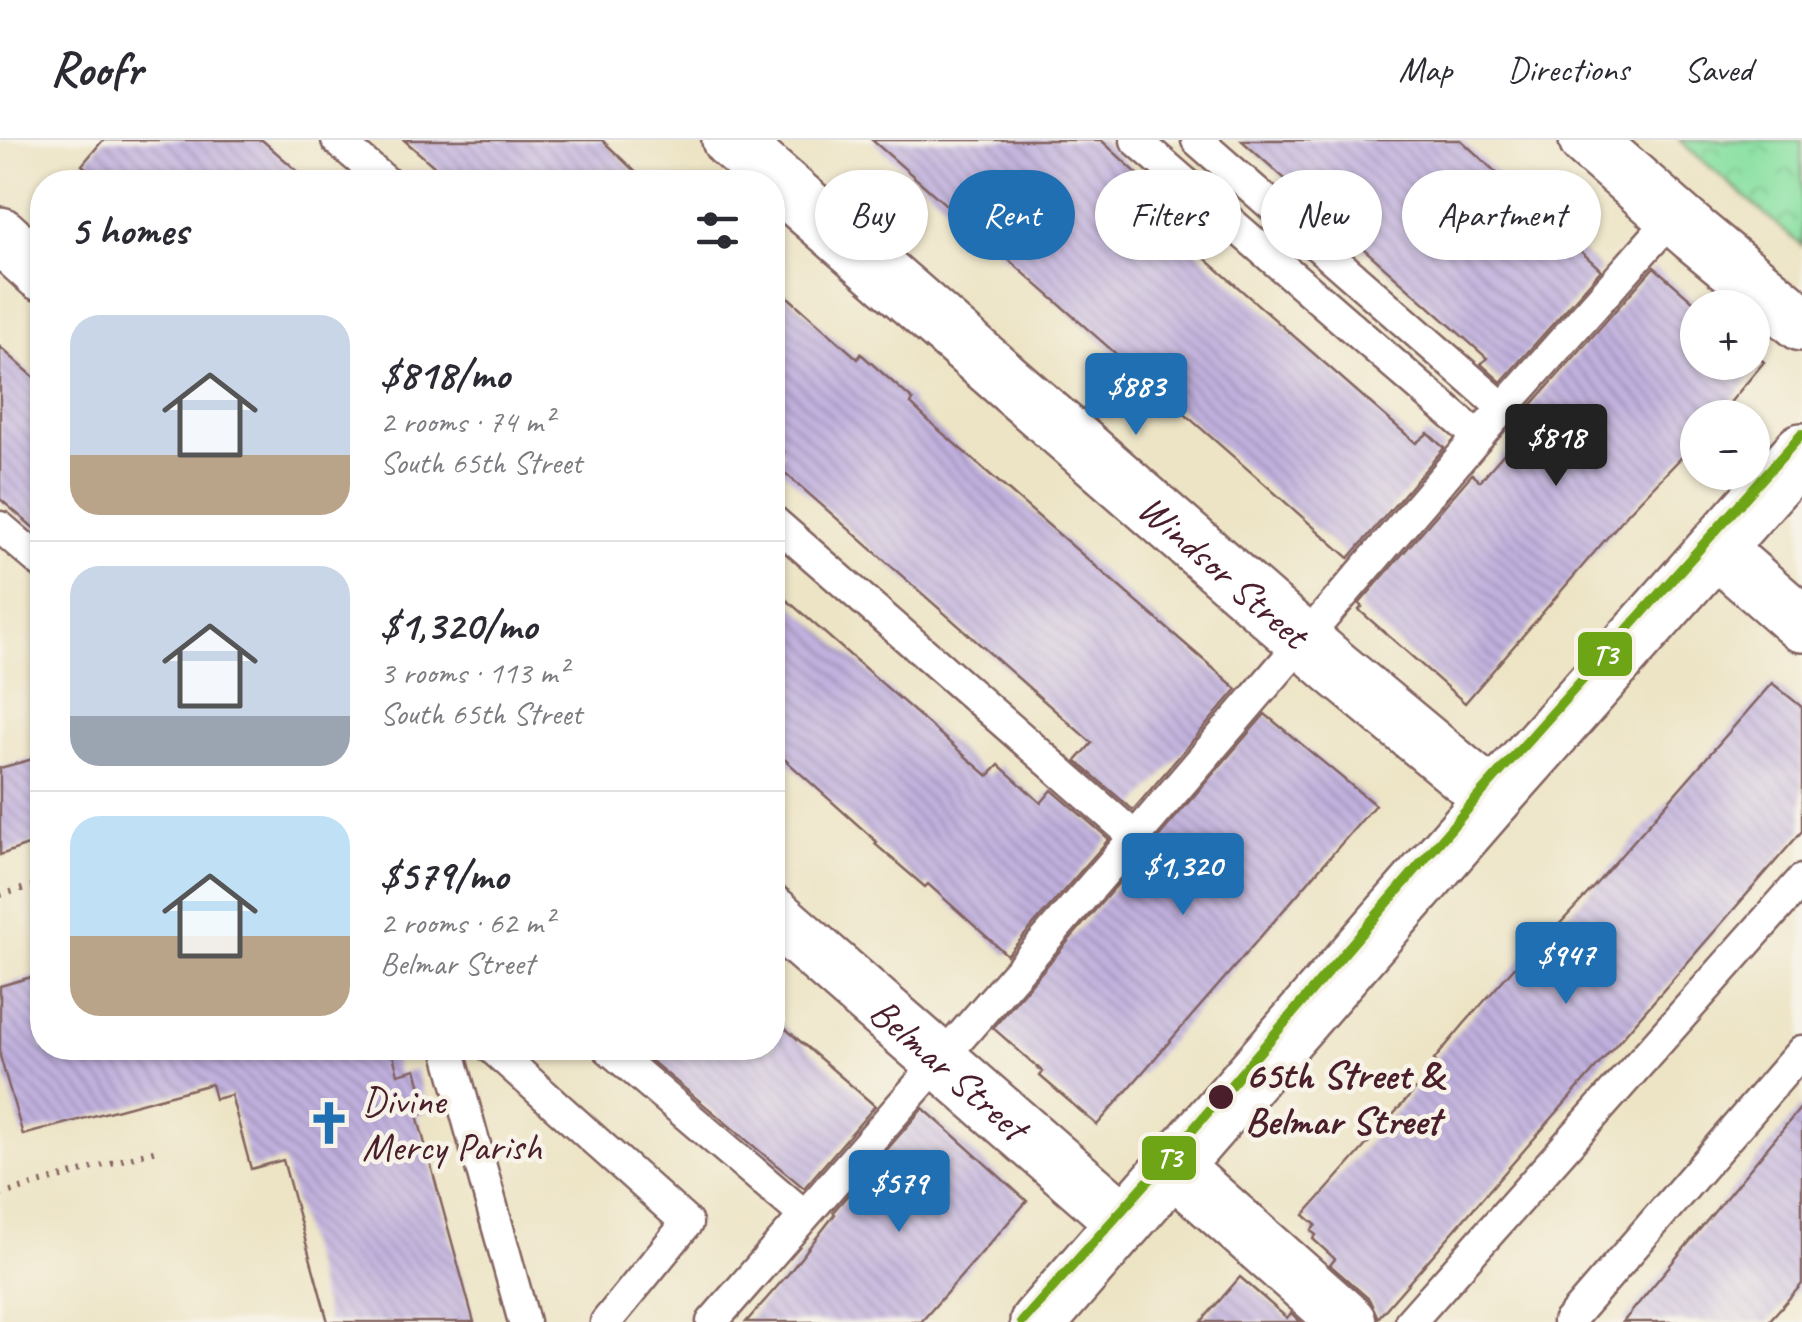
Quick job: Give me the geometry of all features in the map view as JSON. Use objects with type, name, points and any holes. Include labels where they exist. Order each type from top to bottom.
[{"type":"street","name":"Windsor Street","points":[[730,140],[764,170]]},
{"type":"street","points":[[1588,140],[1802,323]]},
{"type":"street","name":"Windsor Street","points":[[785,188],[1303,640],[1493,798]]},
{"type":"street","points":[[0,236],[30,262]]},
{"type":"street","points":[[1038,1322],[1493,798],[1802,450]]},
{"type":"street","points":[[1716,549],[1802,624]]},
{"type":"street","name":"Belmar Street","points":[[785,925],[1125,1222]]},
{"type":"street","points":[[1174,1168],[1348,1322]]},
{"type":"lane","points":[[337,140],[372,170]]},
{"type":"lane","points":[[1136,140],[1478,437]]},
{"type":"lane","points":[[1197,140],[1502,408]]},
{"type":"lane","points":[[712,1322],[1136,837],[1502,408],[1674,216]]},
{"type":"lane","points":[[0,527],[30,553]]},
{"type":"lane","points":[[785,531],[1136,837]]},
{"type":"lane","points":[[1410,1322],[1802,880]]},
{"type":"lane","points":[[1568,1322],[1802,1052]]},
{"type":"lane","points":[[451,1060],[524,1322]]},
{"type":"lane","points":[[505,1060],[687,1222],[606,1322]]},
{"type":"lane","points":[[622,1060],[804,1216]]},
{"type":"path","points":[[0,895],[30,887]]},
{"type":"path","points":[[0,1195],[160,1149]]},
{"type":"green space","points":[[1679,140],[1802,140],[1802,246]]},
{"type":"building","points":[[103,140],[262,140],[296,170],[88,170],[82,165]]},
{"type":"building","points":[[404,140],[602,140],[633,170],[438,170]]},
{"type":"building","points":[[872,140],[1101,140],[1133,170],[1095,170],[1095,260],[1207,260],[1416,443],[1428,433],[1444,448],[1349,558],[1009,260],[1075,260],[1075,170],[948,170],[948,207],[928,189],[928,170],[906,170]]},
{"type":"building","points":[[1241,140],[1461,140],[1493,170],[1402,170],[1402,260],[1590,260],[1601,270],[1501,382],[1481,364],[1487,358],[1376,260],[1382,260],[1382,170],[1275,170]]},
{"type":"building","points":[[1654,267],[1680,290],[1680,380],[1749,380],[1732,400],[1680,400],[1680,459],[1629,512],[1465,703],[1359,610],[1359,604],[1472,474],[1480,481],[1536,416],[1528,409]]},
{"type":"building","points":[[785,294],[858,359],[861,354],[913,400],[911,404],[932,424],[1237,689],[1133,810],[1076,761],[1092,743],[785,473]]},
{"type":"building","points":[[0,347],[30,373],[30,525],[0,499]]},
{"type":"building","points":[[785,598],[988,776],[999,765],[1041,803],[1052,790],[1109,839],[1007,955],[785,760]]},
{"type":"building","points":[[1772,683],[1802,707],[1802,831],[1378,1318],[1369,1299],[1330,1265],[1335,1259],[1313,1239],[1316,1235],[1311,1231],[1316,1225],[1304,1215],[1438,1064],[1434,1060],[1464,1024],[1535,944],[1538,947],[1582,900]]},
{"type":"building","points":[[1265,714],[1375,805],[1097,1125],[1040,1076],[1043,1072],[993,1028]]},
{"type":"building","points":[[30,760],[30,844],[0,855],[0,768]]},
{"type":"building","name":"Divine Mercy Parish","points":[[30,977],[30,1060],[394,1060],[398,1074],[416,1069],[428,1112],[417,1115],[474,1322],[328,1322],[283,1160],[251,1169],[231,1095],[215,1099],[211,1084],[23,1135],[0,1056],[0,986]]},
{"type":"building","points":[[785,1028],[875,1106],[804,1188],[650,1060],[785,1060]]},
{"type":"building","points":[[1802,1106],[1802,1284],[1768,1322],[1623,1322]]},
{"type":"building","points":[[923,1108],[1027,1201],[921,1322],[746,1322],[789,1273],[833,1212]]},
{"type":"building","points":[[1240,1277],[1287,1318],[1291,1313],[1301,1322],[1201,1322]]},
{"type":"transit line","name":"T3","points":[[1022,1322],[1166,1161],[1483,791],[1802,434]]},
{"type":"place","name":"65th Street & Belmar Street","points":[[1221,1097]]},
{"type":"place","name":"Divine Mercy Parish","points":[[329,1123]]}]
